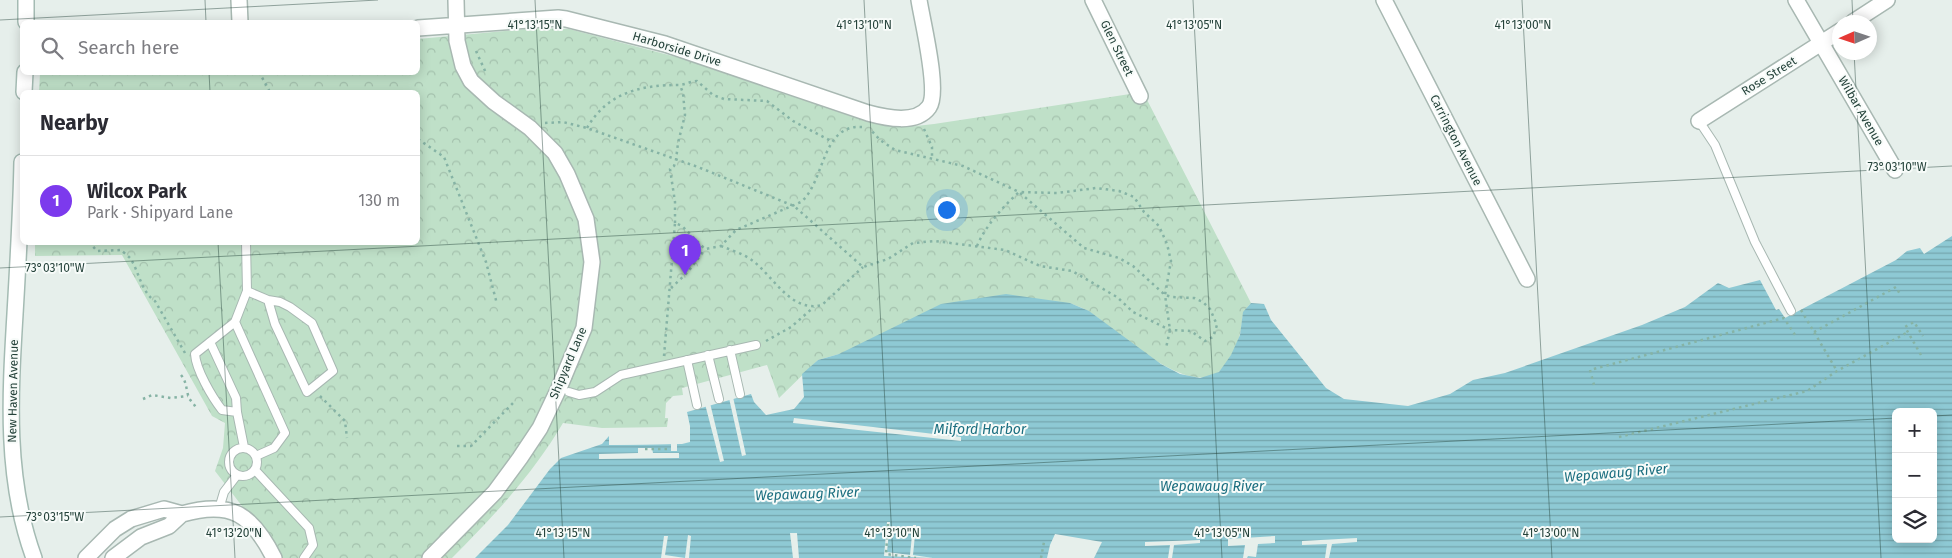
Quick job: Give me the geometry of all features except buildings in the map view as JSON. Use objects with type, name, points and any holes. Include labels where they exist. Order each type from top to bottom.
[{"type":"street","points":[[26,0],[26,20]]},
{"type":"street","points":[[239,0],[240,20]]},
{"type":"street","name":"Shipyard Lane","points":[[430,558],[495,492],[520,458],[543,420],[584,328],[592,262],[586,219],[571,183],[555,153],[530,128],[494,102],[471,81],[463,66],[458,51],[456,0]]},
{"type":"street","points":[[919,0],[932,87],[931,103],[923,112]]},
{"type":"street","name":"Glen Street","points":[[1093,0],[1140,96]]},
{"type":"street","name":"Carrington Avenue","points":[[1384,0],[1527,279]]},
{"type":"street","name":"Wilbar Avenue","points":[[1796,0],[1895,170]]},
{"type":"street","points":[[1864,15],[1887,0]]},
{"type":"street","name":"Harborside Drive","points":[[420,28],[566,19],[665,44],[879,116],[902,118],[923,112]]},
{"type":"street","name":"Rose Street","points":[[1698,121],[1832,36]]},
{"type":"street","points":[[24,90],[25,75]]},
{"type":"street","name":"New Haven Avenue","points":[[20,237],[11,382],[11,442],[18,498],[28,542],[34,558]]},
{"type":"street","points":[[86,558],[115,529],[131,519],[164,509],[182,514],[206,509],[220,509],[231,511],[249,520],[274,558]]},
{"type":"street","points":[[113,558],[141,538],[169,526],[182,514]]},
{"type":"lane","points":[[1698,121],[1715,145],[1755,242],[1790,311]]},
{"type":"lane","points":[[237,412],[222,410],[218,406],[196,362],[196,354],[236,322],[247,292],[246,245]]},
{"type":"lane","points":[[247,292],[268,300],[280,302],[312,323],[333,371],[307,392],[275,324],[268,300]]},
{"type":"lane","points":[[236,322],[285,433],[274,448],[256,456]]},
{"type":"lane","points":[[210,342],[236,398],[244,447]]},
{"type":"lane","points":[[569,392],[578,395],[595,392],[621,375],[756,345]]},
{"type":"lane","points":[[730,350],[740,394]]},
{"type":"lane","points":[[708,355],[719,399]]},
{"type":"lane","points":[[687,360],[697,405]]},
{"type":"lane","points":[[244,447],[251,450],[256,456],[257,463],[255,470],[244,476],[237,475],[231,470],[228,462],[230,454],[236,449],[244,447]]},
{"type":"lane","points":[[255,470],[309,528],[313,545],[304,558]]},
{"type":"lane","points":[[220,509],[224,492],[237,475]]},
{"type":"path","points":[[475,49],[488,77]]},
{"type":"path","points":[[261,75],[269,90]]},
{"type":"path","points":[[587,128],[595,114],[606,103],[623,95],[656,85],[680,85],[698,81],[713,95],[724,99],[749,102],[767,101],[793,121],[832,142]]},
{"type":"path","points":[[664,364],[665,324],[671,288],[675,223],[675,202],[670,169],[674,166],[676,160],[685,116],[683,93],[680,85]]},
{"type":"path","points":[[923,112],[924,131],[932,147],[932,158]]},
{"type":"path","points":[[530,128],[540,124],[558,122],[587,128],[712,172],[794,206],[863,267]]},
{"type":"path","points":[[721,246],[736,230],[794,206],[806,198],[832,142],[852,126],[863,127],[871,130],[880,140],[895,150],[963,166],[1018,192],[1084,248],[1119,258],[1133,266],[1165,295],[1194,298],[1203,302],[1210,309],[1217,325],[1213,337],[1205,341],[1191,331],[1170,330],[1133,312],[1117,297],[1072,271],[1040,266],[1005,250],[935,242],[913,243],[888,259],[863,267],[822,305],[814,307],[790,327],[756,345]]},
{"type":"path","points":[[420,141],[444,157],[486,262],[497,304]]},
{"type":"path","points":[[977,246],[981,237],[1004,206],[1018,192],[1057,193],[1096,188],[1119,191],[1134,197],[1144,212],[1159,226],[1167,244],[1171,261],[1165,295],[1170,330],[1166,348]]},
{"type":"path","points":[[675,223],[682,226],[705,249]]},
{"type":"path","points":[[92,245],[97,251],[120,250],[129,258],[142,285],[155,301],[186,354]]},
{"type":"path","points":[[671,288],[688,272],[705,249],[721,246],[751,259],[787,294],[801,304],[814,307]]},
{"type":"path","points":[[1814,332],[1896,287],[1901,296]]},
{"type":"path","points":[[1801,309],[1837,371]]},
{"type":"path","points":[[1594,385],[1590,370],[1784,318],[1797,338]]},
{"type":"path","points":[[1921,355],[1905,327],[1914,322],[1923,336]]},
{"type":"path","points":[[1619,437],[1807,391],[1837,371],[1908,332]]},
{"type":"path","points":[[181,376],[185,381],[188,396],[196,409]]},
{"type":"path","points":[[314,387],[320,396],[346,421],[347,438]]},
{"type":"path","points":[[143,400],[152,395],[171,398],[188,396]]},
{"type":"path","points":[[458,446],[471,446],[514,402]]},
{"type":"path","points":[[645,449],[672,449]]},
{"type":"path","points":[[888,524],[886,554],[916,558]]},
{"type":"path","points":[[1041,558],[1044,542]]},
{"type":"green space","points":[[537,28],[569,29],[680,58],[853,117],[886,126],[907,127],[934,124],[1143,92],[1251,303],[1243,314],[1240,334],[1235,349],[1220,371],[1206,377],[1190,376],[1153,359],[1091,313],[1070,303],[818,360],[779,398],[767,365],[682,388],[683,395],[673,396],[666,403],[665,418],[668,418],[667,427],[602,428],[563,423],[526,477],[452,558],[282,558],[215,471],[223,448],[225,423],[212,416],[122,255],[35,256],[35,245],[420,245],[420,90],[39,90],[40,75],[420,75],[420,39]]},
{"type":"water","name":"Milford Harbor","points":[[1952,236],[1952,558],[1094,558],[1102,542],[1055,534],[1047,558],[475,558],[508,525],[550,469],[561,458],[602,444],[609,436],[610,445],[682,444],[690,442],[690,426],[687,412],[751,394],[754,402],[766,415],[794,409],[804,397],[802,374],[818,360],[839,354],[941,304],[1006,294],[1070,303],[1089,311],[1161,364],[1180,374],[1200,378],[1219,372],[1231,355],[1240,335],[1243,312],[1251,303],[1264,304],[1271,320],[1326,388],[1344,399],[1408,406],[1450,394],[1473,380],[1505,373],[1642,325],[1685,307],[1718,283],[1729,288],[1760,280],[1776,310],[1779,309],[1785,318],[1896,260],[1907,251],[1920,248],[1924,254]]},
{"type":"pier","points":[[733,397],[746,455],[742,456],[729,398]]},
{"type":"pier","points":[[710,403],[724,461],[720,462],[705,404]]},
{"type":"pier","points":[[794,418],[961,437],[961,441],[793,423]]},
{"type":"pier","points":[[609,436],[611,436],[612,443],[682,441],[682,444],[677,444],[677,451],[671,451],[671,444],[609,445]]},
{"type":"pier","points":[[638,448],[652,448],[653,453],[679,453],[679,458],[599,459],[599,454],[638,453]]},
{"type":"pier","points":[[887,522],[890,522],[887,552],[910,555],[913,525],[916,525],[913,555],[933,558],[884,556]]},
{"type":"pier","points":[[790,533],[797,533],[799,558],[793,558]]},
{"type":"pier","points":[[688,535],[691,536],[689,558],[685,558]]},
{"type":"pier","points":[[664,536],[668,536],[665,555],[685,558],[661,558]]},
{"type":"pier","points":[[1275,536],[1275,543],[1258,544],[1256,557],[1248,556],[1243,558],[1245,545],[1228,546],[1228,539]]},
{"type":"pier","points":[[1357,538],[1357,542],[1332,544],[1329,558],[1325,558],[1327,544],[1302,545],[1302,541]]},
{"type":"pier","points":[[1200,540],[1200,543],[1174,545],[1172,558],[1168,558],[1170,545],[1145,546],[1145,542]]},
{"type":"place","name":"Wilcox Park","points":[[685,275]]},
{"type":"water label","name":"Wepawaug River","points":[[1616,473]]},
{"type":"water label","name":"Wepawaug River","points":[[1212,486]]},
{"type":"water label","name":"Wepawaug River","points":[[807,494]]}]
